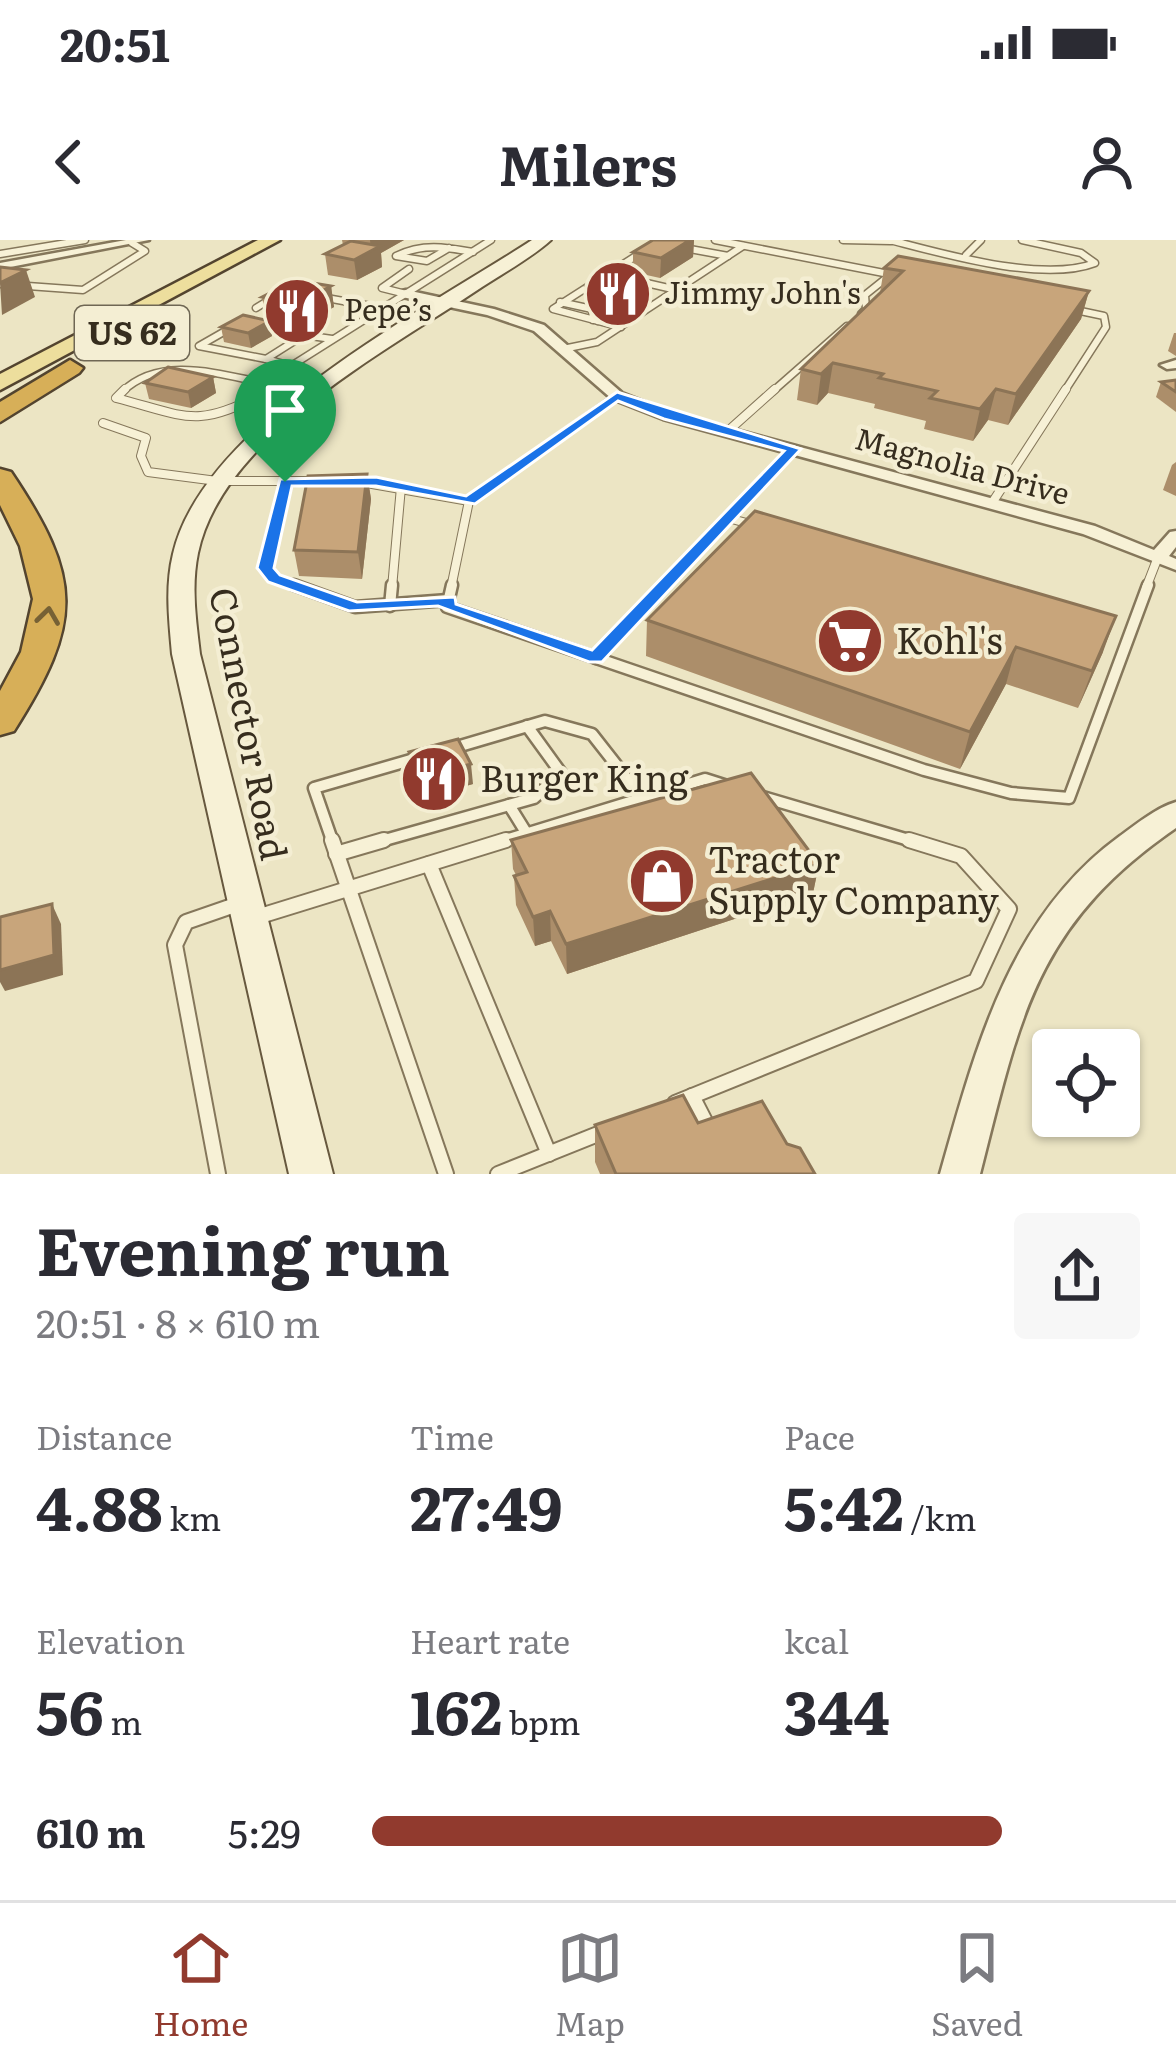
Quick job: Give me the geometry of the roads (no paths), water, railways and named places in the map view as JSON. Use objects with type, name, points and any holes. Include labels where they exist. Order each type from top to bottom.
[{"type":"highway","points":[[0,414],[70,368]]},
{"type":"highway","points":[[0,478],[37,538],[51,583],[44,642],[0,722]]},
{"type":"main road","name":"Connector Road","points":[[310,1174],[180,626],[179,568],[196,516],[217,482],[258,436],[302,401],[543,240]]},
{"type":"main road","name":"US 62","points":[[0,404],[232,273],[263,245]]},
{"type":"main road","name":"US 62","points":[[0,383],[263,245]]},
{"type":"street","points":[[0,266],[138,241]]},
{"type":"street","name":"Magnolia Drive","points":[[406,294],[539,328],[617,396],[668,416],[1089,530],[1167,561]]},
{"type":"street","points":[[1167,561],[1176,536]]},
{"type":"street","points":[[959,1174],[1006,1021],[1053,923],[1098,872],[1176,813]]},
{"type":"lane","points":[[0,254],[86,240]]},
{"type":"lane","points":[[302,401],[264,388],[173,368],[156,372],[116,398],[197,419],[220,416],[264,388],[291,366],[491,240]]},
{"type":"lane","points":[[715,240],[913,278]]},
{"type":"lane","points":[[843,240],[890,240],[1062,270],[1081,271],[1095,263],[1081,253],[1022,240]]},
{"type":"lane","points":[[967,255],[981,240]]},
{"type":"lane","points":[[0,284],[83,290],[145,251],[138,241]]},
{"type":"lane","points":[[595,321],[592,309],[560,302],[660,242],[728,256]]},
{"type":"lane","points":[[449,248],[427,261],[396,256],[421,243],[473,252]]},
{"type":"lane","points":[[563,350],[597,343],[743,246]]},
{"type":"lane","points":[[44,248],[56,257]]},
{"type":"lane","points":[[406,294],[382,288],[409,269]]},
{"type":"lane","points":[[607,274],[676,290]]},
{"type":"lane","points":[[728,431],[866,309],[865,295],[891,274]]},
{"type":"lane","points":[[593,282],[639,295],[595,321]]},
{"type":"lane","points":[[256,308],[285,291]]},
{"type":"lane","points":[[301,293],[382,308]]},
{"type":"lane","points":[[992,503],[1106,327],[1103,316],[1064,308]]},
{"type":"lane","points":[[595,321],[622,327]]},
{"type":"lane","points":[[291,366],[199,344],[245,322],[333,340]]},
{"type":"lane","points":[[266,359],[306,334]]},
{"type":"lane","points":[[617,396],[469,501],[447,607],[924,770],[1011,793],[1069,798],[1128,637],[1167,561]]},
{"type":"lane","points":[[103,423],[146,438],[141,456],[148,472],[217,482],[376,482],[469,501]]},
{"type":"lane","points":[[596,658],[794,449]]},
{"type":"lane","points":[[285,482],[265,568],[274,578],[355,608],[448,600]]},
{"type":"lane","points":[[390,606],[401,487]]},
{"type":"lane","points":[[728,518],[763,528]]},
{"type":"lane","points":[[1111,632],[1128,637]]},
{"type":"lane","points":[[446,1174],[314,788],[544,721],[592,734],[643,799]]},
{"type":"lane","points":[[336,854],[534,798],[561,773],[526,726]]},
{"type":"lane","points":[[218,1174],[175,945],[180,929],[196,916],[347,890],[706,779],[961,856],[1009,909],[976,981],[651,1112]]},
{"type":"lane","points":[[509,805],[527,834]]},
{"type":"lane","points":[[429,864],[549,1154]]},
{"type":"lane","points":[[692,1096],[716,1143],[731,1136]]},
{"type":"lane","points":[[498,1174],[631,1121]]},
{"type":"place","name":"Jimmy John's","points":[[618,294]]},
{"type":"place","name":"Pepe’s","points":[[297,311]]},
{"type":"place","name":"Kohl's","points":[[850,641]]},
{"type":"place","name":"Burger King","points":[[434,779]]},
{"type":"place","name":"Tractor Supply Company","points":[[662,881]]}]
